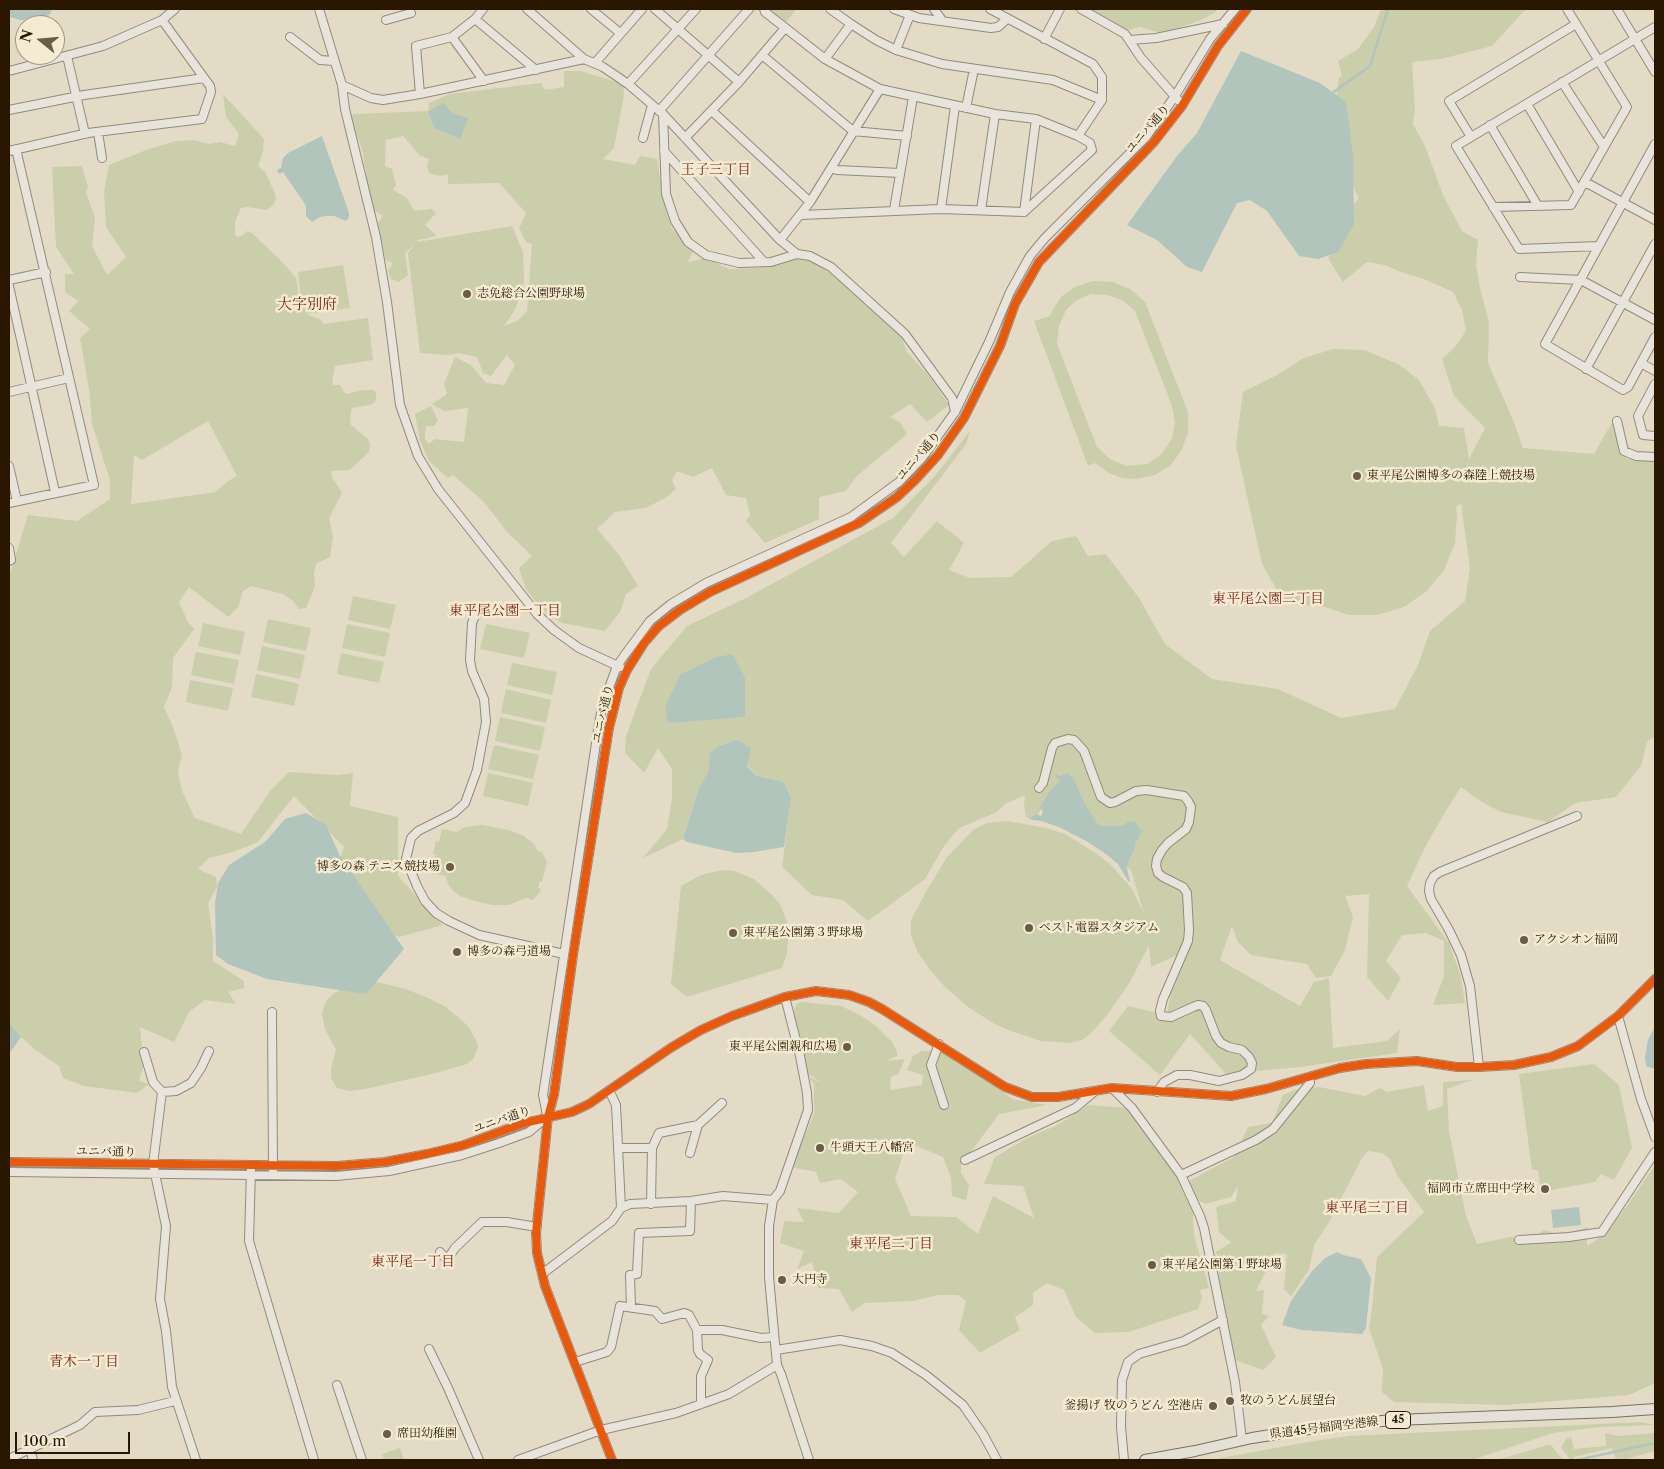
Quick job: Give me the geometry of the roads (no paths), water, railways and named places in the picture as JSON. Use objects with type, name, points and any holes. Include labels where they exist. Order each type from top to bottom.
[{"type":"main road","name":"県道45号福岡空港線","points":[[1145,1460],[1242,1440],[1334,1425],[1394,1420],[1655,1409]]},
{"type":"street","points":[[9,71],[103,46],[162,20],[175,9]]},
{"type":"street","points":[[319,9],[342,85],[376,237],[400,405],[418,456],[438,489],[538,614],[554,630],[579,648],[627,670]]},
{"type":"street","points":[[394,9],[396,17]]},
{"type":"street","points":[[420,94],[416,46],[452,37],[475,19],[484,9]]},
{"type":"street","points":[[527,9],[584,59],[603,67],[628,84],[661,112],[780,240],[797,254]]},
{"type":"street","points":[[591,9],[620,33]]},
{"type":"street","points":[[594,63],[642,9]]},
{"type":"street","points":[[655,9],[739,82]]},
{"type":"street","points":[[628,84],[696,9]]},
{"type":"street","points":[[750,9],[661,112],[666,194],[675,221],[688,242],[706,255],[723,261],[740,263],[771,262],[797,254],[810,256],[831,267],[905,334],[952,398],[955,412],[964,418]]},
{"type":"street","points":[[764,9],[765,12],[825,59],[880,89],[995,114],[1036,118],[1078,136],[1090,144],[1092,150],[1024,212],[941,209],[802,215]]},
{"type":"street","points":[[830,9],[876,40],[896,50],[942,64],[1053,80],[1102,100]]},
{"type":"street","points":[[894,9],[910,15],[991,28],[998,27],[1007,19]]},
{"type":"street","points":[[934,9],[942,20]]},
{"type":"street","points":[[990,9],[1093,64],[1102,77],[1102,100],[1078,136]]},
{"type":"street","points":[[1044,39],[1060,9]]},
{"type":"street","points":[[1081,9],[1125,34],[1141,58],[1182,106]]},
{"type":"street","name":"ユニバ通り","points":[[548,1117],[543,1095],[564,954],[602,707],[617,666],[637,636],[650,621],[671,604],[706,583],[851,516],[899,482],[922,458],[955,412],[990,342],[1010,292],[1030,256],[1044,238],[1146,137],[1175,96],[1210,39],[1234,9]]},
{"type":"street","name":"ユニバ通り","points":[[9,1172],[336,1176],[389,1171],[462,1155],[498,1144],[529,1132],[548,1117],[554,1095],[609,728],[619,688],[627,670],[644,643],[659,626],[680,610],[710,592],[859,523],[897,497],[915,480],[938,454],[964,418],[1000,346],[1015,304],[1039,262],[1154,142],[1182,106],[1230,29],[1248,9]]},
{"type":"street","points":[[1493,207],[1571,205],[1627,107],[1600,60],[1567,9]]},
{"type":"street","points":[[1617,9],[1655,72]]},
{"type":"street","points":[[386,20],[411,13]]},
{"type":"street","points":[[896,50],[910,15]]},
{"type":"street","points":[[475,19],[536,70]]},
{"type":"street","points":[[9,466],[13,502],[94,485],[46,272],[12,150],[85,134],[202,119],[211,92],[210,86],[162,20]]},
{"type":"street","points":[[1130,40],[1156,38],[1222,23],[1230,29]]},
{"type":"street","points":[[825,59],[851,24]]},
{"type":"street","points":[[1471,137],[1449,101],[1576,24]]},
{"type":"street","points":[[1598,246],[1519,249],[1456,146],[1655,27]]},
{"type":"street","points":[[685,138],[739,82],[785,28]]},
{"type":"street","points":[[290,37],[320,60],[334,61]]},
{"type":"street","points":[[452,37],[484,80]]},
{"type":"street","points":[[762,54],[853,131],[906,136]]},
{"type":"street","points":[[67,56],[85,134]]},
{"type":"street","points":[[342,85],[371,98],[383,100],[420,94],[584,59]]},
{"type":"street","points":[[966,108],[974,69]]},
{"type":"street","points":[[9,110],[76,96],[204,78]]},
{"type":"street","points":[[1562,82],[1604,148]]},
{"type":"street","points":[[780,240],[802,215],[880,89]]},
{"type":"street","points":[[894,210],[913,97]]},
{"type":"street","points":[[1527,104],[1580,192]]},
{"type":"street","points":[[643,138],[652,105]]},
{"type":"street","points":[[941,209],[955,106]]},
{"type":"street","points":[[712,111],[810,202]]},
{"type":"street","points":[[981,210],[995,114]]},
{"type":"street","points":[[1024,212],[1036,118]]},
{"type":"street","points":[[1490,125],[1538,206]]},
{"type":"street","points":[[98,132],[102,158]]},
{"type":"street","points":[[1655,144],[1545,344],[1623,390],[1628,387],[1655,337]]},
{"type":"street","points":[[664,151],[764,262]]},
{"type":"street","points":[[831,168],[837,170],[900,173]]},
{"type":"street","points":[[1585,182],[1655,220]]},
{"type":"street","points":[[1586,369],[1655,244]]},
{"type":"street","points":[[9,280],[46,272]]},
{"type":"street","points":[[1520,277],[1581,280],[1655,320]]},
{"type":"street","points":[[9,286],[30,387],[55,492]]},
{"type":"street","points":[[1641,364],[1655,371]]},
{"type":"street","points":[[9,392],[69,378]]},
{"type":"street","points":[[1655,384],[1638,416],[1643,435],[1655,436]]},
{"type":"street","points":[[1617,421],[1624,451],[1636,456],[1655,457]]},
{"type":"street","points":[[9,548],[11,560],[9,560]]},
{"type":"street","points":[[477,610],[472,623],[470,660],[472,671],[484,699],[486,722],[477,770],[465,803],[454,813],[418,831],[410,838],[406,859],[417,886],[426,901],[436,913],[449,921],[479,935],[564,954]]},
{"type":"street","points":[[1039,788],[1043,783],[1052,748],[1055,743],[1068,739],[1074,740],[1084,751],[1101,797],[1110,803],[1136,792],[1147,790],[1184,796],[1191,807],[1186,829],[1168,843],[1157,859],[1158,873],[1183,887],[1187,893],[1189,930],[1188,941],[1163,999],[1160,1011],[1162,1016],[1171,1017],[1193,1006],[1203,1006],[1221,1043],[1229,1048],[1242,1050],[1252,1063],[1251,1069],[1242,1075],[1219,1081],[1190,1075],[1177,1075],[1164,1082],[1158,1092]]},
{"type":"street","points":[[1479,1067],[1470,986],[1461,955],[1431,899],[1430,884],[1434,876],[1440,872],[1577,816]]},
{"type":"street","points":[[612,1460],[561,1330],[537,1253],[536,1226],[548,1117],[572,1112],[589,1104],[672,1047],[701,1030],[732,1016],[785,997],[816,991],[830,991],[858,997],[882,1009],[988,1077],[1018,1093],[1042,1098],[1112,1088],[1231,1096],[1266,1089],[1340,1068],[1401,1061],[1417,1061],[1457,1067],[1479,1067],[1514,1065],[1551,1057],[1578,1046],[1618,1016],[1655,979]]},
{"type":"street","points":[[785,997],[800,1056],[807,1093],[808,1110],[780,1191],[773,1200],[768,1250],[773,1337],[777,1365],[809,1460]]},
{"type":"street","points":[[272,1012],[273,1175]]},
{"type":"street","points":[[1618,1016],[1638,1091],[1655,1137]]},
{"type":"street","points":[[938,1044],[931,1065],[944,1105]]},
{"type":"street","points":[[144,1052],[152,1082],[162,1092],[176,1091],[192,1083],[209,1051]]},
{"type":"street","points":[[1181,1175],[1256,1140],[1272,1129],[1310,1082],[1309,1077]]},
{"type":"street","points":[[1112,1088],[1132,1108],[1181,1175],[1204,1228],[1235,1382],[1242,1440]]},
{"type":"street","points":[[609,1090],[616,1105],[621,1208]]},
{"type":"street","points":[[965,1160],[1075,1108],[1096,1091]]},
{"type":"street","points":[[162,1092],[153,1164],[166,1226],[160,1299],[175,1401],[196,1460]]},
{"type":"street","points":[[651,1204],[652,1148],[659,1133],[698,1125],[722,1103]]},
{"type":"street","name":"ユニバ通り","points":[[9,1162],[336,1166],[385,1162],[464,1145],[524,1123],[548,1117]]},
{"type":"street","points":[[690,1153],[698,1125]]},
{"type":"street","points":[[618,1148],[652,1148]]},
{"type":"street","points":[[1519,1240],[1569,1237],[1602,1232],[1655,1152]]},
{"type":"street","points":[[251,1165],[249,1241],[314,1460]]},
{"type":"street","points":[[542,1274],[612,1221],[621,1208],[630,1204],[691,1201],[723,1196],[773,1200]]},
{"type":"street","points":[[632,1307],[630,1276],[637,1274],[639,1233],[690,1231],[691,1201]]},
{"type":"street","points":[[440,1252],[447,1260],[455,1248],[482,1222],[507,1222],[536,1226]]},
{"type":"street","points":[[575,1362],[607,1352],[612,1347],[620,1306],[655,1311],[662,1319],[684,1313],[690,1314],[697,1330],[698,1350],[708,1360],[701,1376],[701,1404]]},
{"type":"street","points":[[1124,1460],[1121,1427],[1122,1380],[1128,1362],[1140,1354],[1184,1341],[1223,1320]]},
{"type":"street","points":[[697,1330],[722,1330],[761,1338],[773,1337]]},
{"type":"street","points":[[776,1350],[840,1340],[859,1342],[892,1353],[926,1375],[963,1405],[984,1434],[997,1460]]},
{"type":"street","points":[[429,1348],[479,1460]]},
{"type":"street","points":[[518,1460],[601,1430],[676,1413],[729,1394],[777,1365]]},
{"type":"street","points":[[337,1385],[362,1460]]},
{"type":"street","points":[[9,1459],[80,1425],[95,1412],[138,1410],[175,1401]]},
{"type":"street","points":[[30,1449],[33,1460]]},
{"type":"waterway","points":[[9,9],[21,13],[45,9]]},
{"type":"waterway","points":[[1331,94],[1370,66],[1388,9]]},
{"type":"waterway","points":[[1577,1460],[1655,1443]]},
{"type":"place","name":"志免総合公園野球場","points":[[467,294]]},
{"type":"place","name":"東平尾公園博多の森陸上競技場","points":[[1357,476]]},
{"type":"place","name":"博多の森 テニス競技場","points":[[450,867]]},
{"type":"place","name":"ベスト電器スタジアム","points":[[1029,928]]},
{"type":"place","name":"東平尾公園第３野球場","points":[[733,933]]},
{"type":"place","name":"アクシオン福岡","points":[[1524,940]]},
{"type":"place","name":"博多の森弓道場","points":[[457,952]]},
{"type":"place","name":"東平尾公園親和広場","points":[[847,1047]]},
{"type":"place","name":"牛頭天王八幡宮","points":[[820,1148]]},
{"type":"place","name":"福岡市立席田中学校","points":[[1545,1189]]},
{"type":"place","name":"東平尾公園第１野球場","points":[[1152,1265]]},
{"type":"place","name":"大円寺","points":[[782,1280]]},
{"type":"place","name":"牧のうどん展望台","points":[[1230,1401]]},
{"type":"place","name":"釜揚げ 牧のうどん 空港店","points":[[1213,1406]]},
{"type":"place","name":"席田幼稚園","points":[[387,1434]]},
{"type":"district","name":"王子三丁目","points":[[716,170]]},
{"type":"district","name":"大字別府","points":[[307,305]]},
{"type":"district","name":"東平尾公園二丁目","points":[[1268,599]]},
{"type":"district","name":"東平尾公園一丁目","points":[[505,611]]},
{"type":"district","name":"東平尾三丁目","points":[[1367,1208]]},
{"type":"district","name":"東平尾二丁目","points":[[891,1244]]},
{"type":"district","name":"東平尾一丁目","points":[[413,1262]]},
{"type":"district","name":"青木一丁目","points":[[84,1362]]}]
